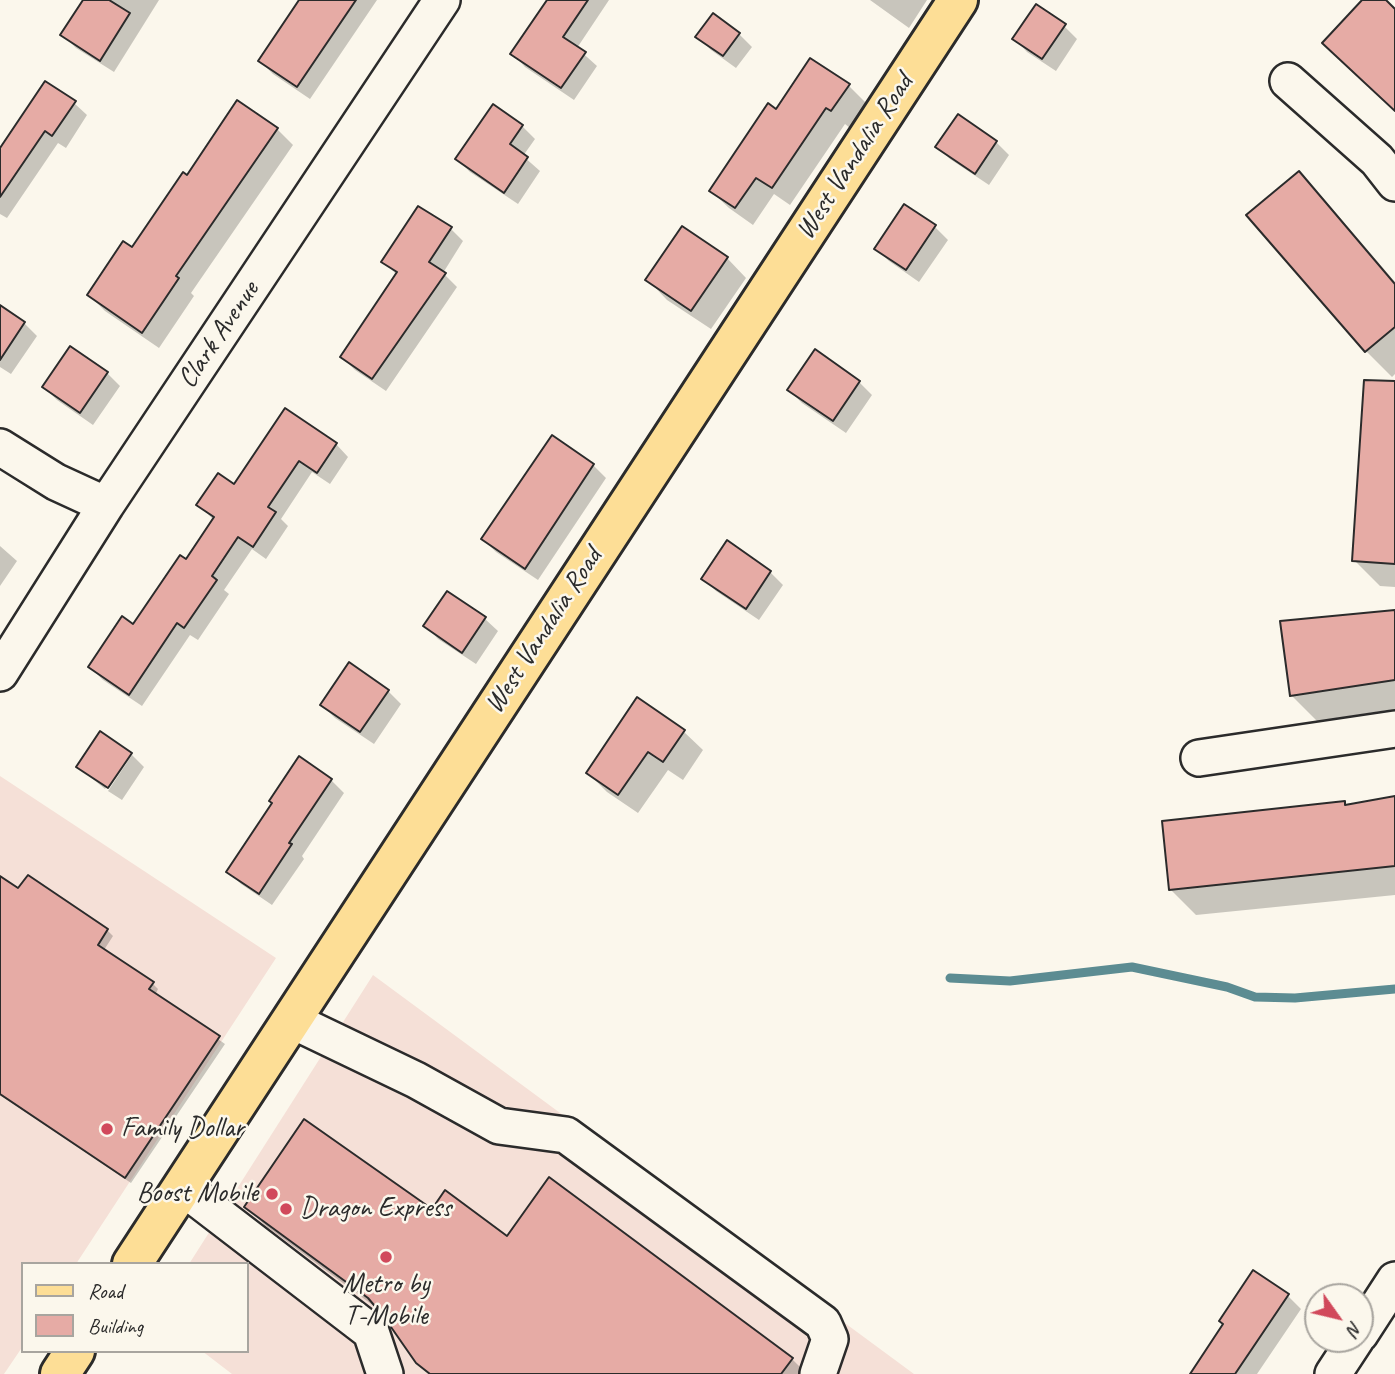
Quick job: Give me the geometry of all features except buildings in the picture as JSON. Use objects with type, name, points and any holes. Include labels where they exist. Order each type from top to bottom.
[{"type":"main road","name":"West Vandalia Road","points":[[133,1262],[958,0]]},
{"type":"main road","points":[[60,1374],[74,1353]]},
{"type":"street","name":"Clark Avenue","points":[[0,673],[106,505],[442,0]]},
{"type":"street","points":[[1287,80],[1377,160],[1395,183]]},
{"type":"street","points":[[0,447],[57,482],[106,505]]},
{"type":"street","points":[[1199,758],[1395,729]]},
{"type":"street","points":[[291,1020],[416,1080],[499,1126],[566,1135],[823,1323],[830,1339],[818,1374]]},
{"type":"street","points":[[182,1187],[371,1332],[385,1374]]},
{"type":"street","points":[[1374,1312],[1395,1280]]},
{"type":"street","points":[[1333,1374],[1347,1353]]},
{"type":"shaded area","points":[[0,776],[276,958],[77,1262],[21,1262],[21,1349],[4,1374],[0,1374]]},
{"type":"shaded area","points":[[373,975],[914,1374],[232,1374],[205,1353],[248,1353],[248,1262],[190,1262]]},
{"type":"waterway","points":[[950,978],[1010,981],[1132,967],[1227,987],[1255,997],[1295,998],[1395,989]]},
{"type":"place","name":"Family Dollar","points":[[107,1129]]},
{"type":"place","name":"Boost Mobile","points":[[272,1194]]},
{"type":"place","name":"Dragon Express","points":[[286,1209]]},
{"type":"place","name":"Metro by T-Mobile","points":[[386,1257]]}]
